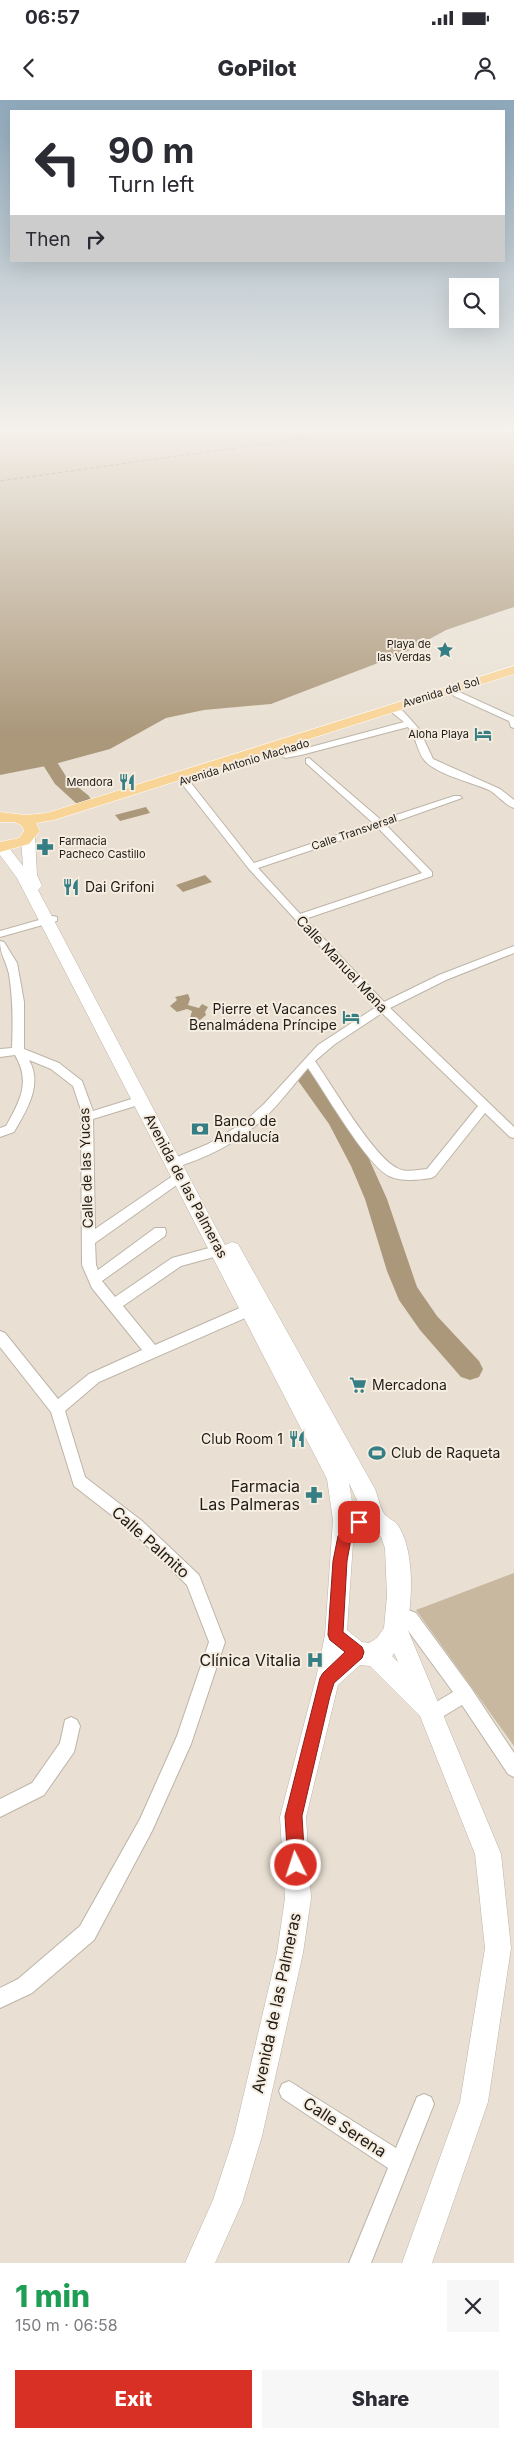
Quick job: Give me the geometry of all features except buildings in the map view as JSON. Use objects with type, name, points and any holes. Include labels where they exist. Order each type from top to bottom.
[{"type":"main road","name":"Avenida del Sol","points":[[369,715],[400,715],[514,670]]},
{"type":"main road","name":"Avenida del Sol","points":[[458,694],[514,676]]},
{"type":"main road","name":"Avenida Antonio Machado","points":[[28,830],[184,780],[278,755],[458,694]]},
{"type":"main road","name":"Avenida Antonio Machado","points":[[28,830],[49,817],[369,715]]},
{"type":"main road","points":[[0,817],[10,816],[28,830],[17,844],[0,847]]},
{"type":"street","points":[[458,694],[514,722]]},
{"type":"street","points":[[278,755],[313,751],[382,729],[400,715],[421,738],[425,756],[430,761],[494,790],[511,800],[514,805]]},
{"type":"street","points":[[309,761],[313,751]]},
{"type":"street","points":[[278,755],[309,761],[380,824],[429,874],[298,918]]},
{"type":"street","name":"Calle Manuel Mena","points":[[184,780],[252,867],[298,918],[383,1008],[514,1134]]},
{"type":"street","name":"Calle Transversal","points":[[252,867],[457,798]]},
{"type":"street","name":"Avenida de las Palmeras","points":[[28,830],[30,875],[50,920],[141,1100],[256,1306],[367,1496],[376,1520]]},
{"type":"street","name":"Avenida de las Palmeras","points":[[0,847],[24,877],[50,920],[179,1166],[220,1250],[256,1306],[337,1478],[343,1497],[345,1536],[340,1561],[336,1635],[328,1678],[293,1816],[298,1898],[290,1953],[248,2136],[227,2204],[200,2263]]},
{"type":"street","points":[[0,934],[50,920]]},
{"type":"street","points":[[0,944],[12,963],[19,1002],[18,1051],[28,1068],[29,1081],[22,1108],[10,1129],[0,1133]]},
{"type":"street","points":[[88,1241],[179,1166],[219,1145],[251,1124],[308,1061],[331,1040],[383,1008],[438,981],[514,949]]},
{"type":"street","points":[[0,1053],[18,1051]]},
{"type":"street","name":"Calle de las Yucas","points":[[18,1051],[55,1066],[78,1084],[86,1117],[90,1265],[95,1279],[151,1351]]},
{"type":"street","points":[[308,1061],[376,1156],[392,1171],[412,1176],[431,1173],[485,1105]]},
{"type":"street","points":[[86,1117],[141,1100]]},
{"type":"street","points":[[95,1279],[160,1232]]},
{"type":"street","points":[[114,1305],[177,1262],[220,1250]]},
{"type":"street","points":[[0,1337],[57,1409],[94,1378],[151,1351],[256,1306]]},
{"type":"street","name":"Calle Palmito","points":[[0,1998],[25,1986],[87,1933],[146,1825],[185,1738],[217,1642],[193,1580],[137,1526],[79,1481],[57,1409]]},
{"type":"street","points":[[345,1536],[359,1522],[376,1520],[390,1532],[395,1544],[396,1621],[488,1854],[498,1948],[474,2102],[417,2263]]},
{"type":"street","points":[[396,1621],[410,1620],[465,1694],[514,1768]]},
{"type":"street","points":[[328,1678],[365,1653],[385,1647],[396,1621]]},
{"type":"street","points":[[336,1635],[365,1653],[432,1714]]},
{"type":"street","points":[[432,1714],[465,1694]]},
{"type":"street","points":[[0,1808],[38,1789],[68,1746],[71,1726]]},
{"type":"street","name":"Calle Serena","points":[[288,2091],[400,2164]]},
{"type":"street","points":[[360,2263],[424,2104]]},
{"type":"shaded area","points":[[0,532],[514,532],[514,607],[446,630],[404,653],[271,704],[204,710],[166,718],[110,749],[51,765],[0,775]]},
{"type":"shaded area","points":[[146,807],[150,813],[120,821],[115,815]]},
{"type":"shaded area","points":[[205,875],[212,882],[183,892],[176,885]]},
{"type":"shaded area","points":[[188,994],[190,999],[188,1005],[199,1008],[202,1004],[208,1007],[205,1012],[206,1015],[200,1020],[190,1018],[192,1011],[187,1009],[177,1012],[170,1006],[177,1000],[175,997]]},
{"type":"shaded area","points":[[514,1573],[514,1746],[416,1610]]},
{"type":"waterway","points":[[51,765],[61,781],[83,800]]},
{"type":"waterway","points":[[304,1075],[336,1118],[362,1166],[376,1199],[394,1259],[408,1293],[428,1323],[470,1369]]},
{"type":"place","name":"Playa de las Verdas","points":[[445,650]]},
{"type":"place","name":"Aloha Playa","points":[[483,734]]},
{"type":"place","name":"Mendora","points":[[127,782]]},
{"type":"place","name":"Farmacia Pacheco Castillo","points":[[45,847]]},
{"type":"place","name":"Dai Grifoni","points":[[71,887]]},
{"type":"place","name":"Pierre et Vacances Benalmádena Príncipe","points":[[351,1017]]},
{"type":"place","name":"Banco de Andalucía","points":[[200,1129]]},
{"type":"place","name":"Mercadona","points":[[358,1385]]},
{"type":"place","name":"Club Room 1","points":[[297,1439]]},
{"type":"place","name":"Club de Raqueta","points":[[377,1453]]},
{"type":"place","name":"Farmacia Las Palmeras","points":[[314,1495]]},
{"type":"place","name":"Clínica Vitalia","points":[[315,1660]]},
{"type":"route","points":[[296,1865],[293,1816],[328,1678],[357,1652],[336,1635],[336,1613],[340,1561],[345,1536],[359,1522]]}]
